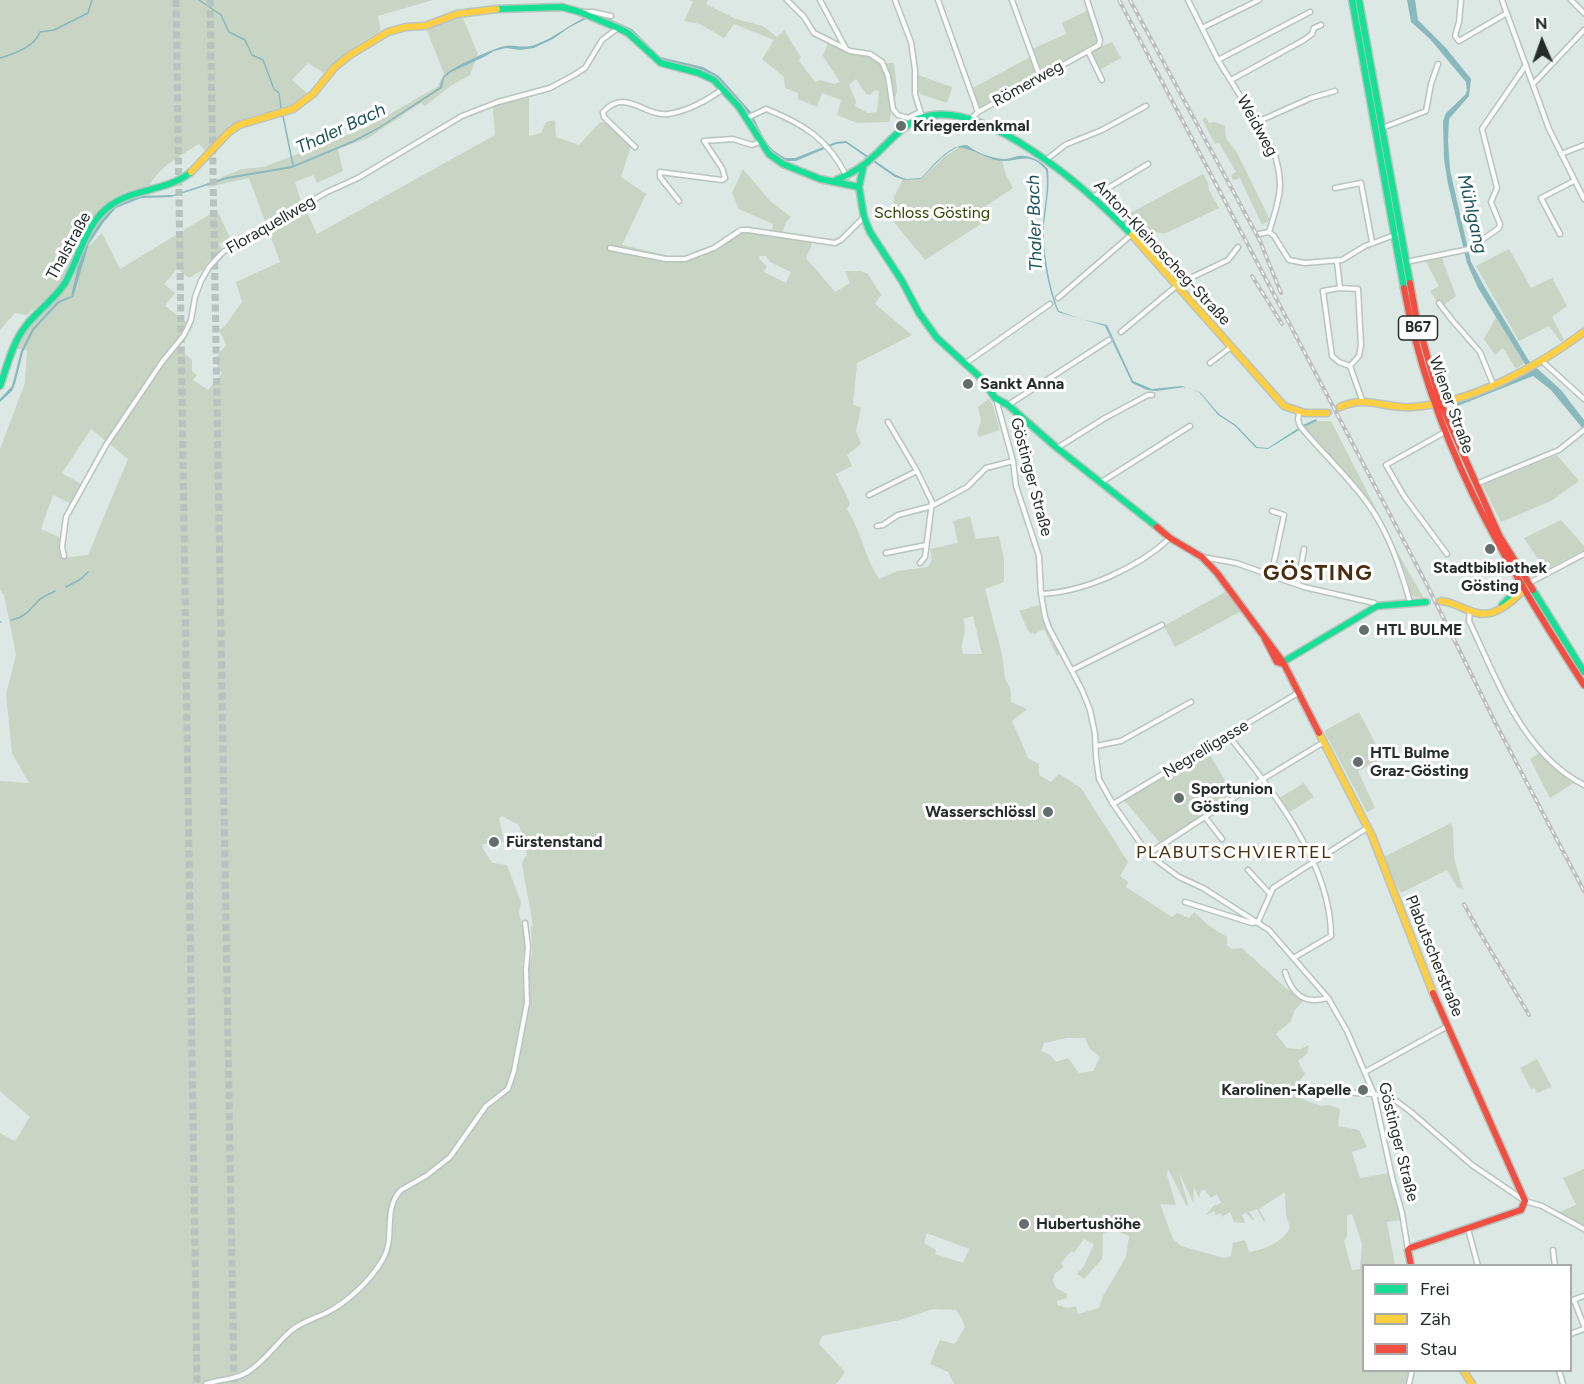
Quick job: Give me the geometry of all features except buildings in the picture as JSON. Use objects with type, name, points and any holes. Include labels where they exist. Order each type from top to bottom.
[{"type":"main road","name":"Wiener Straße","points":[[1352,0],[1397,233],[1406,262],[1420,334],[1445,432],[1483,516],[1584,685]]},
{"type":"main road","name":"Wiener Straße","points":[[1359,0],[1382,128],[1414,338],[1437,403],[1524,586],[1584,672]]},
{"type":"main road","name":"Thalstraße","points":[[0,386],[12,352],[26,325],[58,293],[92,225],[109,206],[118,199],[136,192],[160,188],[189,174],[229,132],[246,122],[295,108],[313,94],[335,67],[350,55],[397,28],[425,26],[457,14],[484,9],[562,7],[584,13],[618,28],[638,41],[658,62],[711,77],[748,117],[760,142],[769,154],[783,164],[805,174],[835,181]]},
{"type":"main road","name":"Anton-Kleinoscheg-Straße","points":[[921,115],[940,114],[970,120],[998,131],[1046,160],[1093,197],[1131,235],[1284,406],[1301,413]]},
{"type":"main road","points":[[835,181],[863,168],[921,115]]},
{"type":"main road","name":"Göstinger Straße","points":[[863,168],[859,187],[864,217],[870,232],[902,281],[919,313],[945,346],[982,379],[995,398]]},
{"type":"main road","points":[[835,181],[859,187]]},
{"type":"main road","points":[[1340,407],[1350,401],[1362,400],[1405,407],[1461,397],[1527,369],[1564,348],[1584,332]]},
{"type":"main road","name":"Plabutscherstraße","points":[[995,398],[1008,405],[1057,448],[1170,538],[1202,557],[1219,576],[1265,639],[1277,662],[1283,664],[1368,828],[1448,1026],[1525,1201]]},
{"type":"main road","points":[[1301,413],[1327,413]]},
{"type":"main road","points":[[1441,601],[1455,603],[1485,614],[1501,606],[1524,586]]},
{"type":"main road","points":[[1283,664],[1377,606],[1426,602]]},
{"type":"main road","points":[[1408,1250],[1521,1210],[1525,1201]]},
{"type":"main road","name":"Göstinger Straße","points":[[1408,1250],[1411,1264]]},
{"type":"street","points":[[787,0],[804,17],[814,33],[854,52],[867,52],[882,62],[888,76],[893,109],[898,116],[908,118],[921,115],[915,94],[915,70],[911,42],[895,0]]},
{"type":"street","points":[[820,0],[846,49]]},
{"type":"street","points":[[938,0],[978,112]]},
{"type":"street","points":[[1012,0],[1040,77]]},
{"type":"street","points":[[1087,0],[1100,40],[1099,45],[1088,51],[1102,80]]},
{"type":"street","name":"Weidweg","points":[[1188,0],[1218,60],[1273,149],[1279,165],[1281,186],[1278,205],[1269,231]]},
{"type":"street","points":[[1202,28],[1259,0]]},
{"type":"street","points":[[1461,0],[1455,36],[1460,41],[1507,13]]},
{"type":"street","points":[[1502,0],[1549,129],[1584,200]]},
{"type":"street","points":[[1571,0],[1584,13]]},
{"type":"street","name":"Thalstraße","points":[[584,13],[593,12],[611,16]]},
{"type":"street","points":[[1218,60],[1310,12]]},
{"type":"street","points":[[1231,80],[1304,40],[1312,34],[1314,28],[1321,25]]},
{"type":"street","name":"Floraquellweg","points":[[64,556],[62,548],[66,517],[106,445],[162,362],[184,335],[191,320],[195,297],[201,281],[209,267],[223,252],[327,192],[358,178],[462,116],[498,102],[550,88],[574,75],[585,68],[602,39],[618,28]]},
{"type":"street","points":[[1533,84],[1584,30]]},
{"type":"street","name":"Römerweg","points":[[970,120],[978,112],[1088,51]]},
{"type":"street","points":[[1382,128],[1428,111],[1431,84],[1438,64]]},
{"type":"street","points":[[1406,262],[1462,252],[1494,233],[1500,226],[1491,202],[1497,188],[1482,129],[1526,65]]},
{"type":"street","points":[[634,147],[604,117],[603,112],[608,107],[622,101],[649,111],[667,114],[703,102],[723,89]]},
{"type":"street","points":[[1257,122],[1311,98],[1335,91]]},
{"type":"street","points":[[1046,160],[1065,145],[1146,106]]},
{"type":"street","points":[[748,117],[766,109],[803,126],[829,147],[847,177]]},
{"type":"street","points":[[679,201],[660,177],[660,172],[722,180],[725,178],[722,168],[704,141],[733,139],[752,145],[760,142]]},
{"type":"street","points":[[1561,154],[1584,145]]},
{"type":"street","points":[[1093,197],[1148,164]]},
{"type":"street","points":[[1560,234],[1541,198],[1574,181]]},
{"type":"street","points":[[1335,188],[1361,183],[1372,242]]},
{"type":"street","points":[[609,248],[666,259],[685,259],[714,248],[741,230],[756,230],[834,243],[841,240],[864,217]]},
{"type":"street","points":[[1259,234],[1269,231],[1289,260],[1305,263],[1336,262],[1372,242],[1397,233]]},
{"type":"street","points":[[1058,298],[1131,235]]},
{"type":"street","points":[[1121,332],[1177,286],[1228,260],[1238,248]]},
{"type":"street","points":[[1336,262],[1340,288]]},
{"type":"street","points":[[1340,288],[1358,289],[1361,345],[1359,356],[1350,366],[1339,363],[1332,356],[1323,291],[1340,288]]},
{"type":"street","points":[[1439,303],[1480,352],[1493,384]]},
{"type":"street","points":[[966,363],[1050,304]]},
{"type":"street","points":[[1008,405],[1109,340]]},
{"type":"street","points":[[1210,363],[1231,347]]},
{"type":"street","points":[[1542,361],[1584,399]]},
{"type":"street","points":[[1350,366],[1362,400]]},
{"type":"street","points":[[1057,448],[1105,418],[1152,395]]},
{"type":"street","name":"Göstinger Straße","points":[[995,398],[1013,460],[1016,486],[1039,556],[1041,594],[1049,628],[1090,710],[1099,778],[1113,804],[1148,854],[1179,877],[1203,888],[1269,930],[1328,998],[1347,1031],[1374,1094],[1402,1213],[1408,1250]]},
{"type":"street","points":[[1301,413],[1298,420],[1301,428],[1373,512],[1395,556],[1410,602]]},
{"type":"street","points":[[888,422],[932,502],[925,557],[920,563]]},
{"type":"street","points":[[1100,483],[1190,426]]},
{"type":"street","points":[[1476,484],[1559,450],[1584,431]]},
{"type":"street","points":[[1445,432],[1386,465],[1404,496],[1447,554]]},
{"type":"street","points":[[877,526],[898,515],[932,506],[967,488],[986,468],[1013,460]]},
{"type":"street","points":[[869,495],[917,471]]},
{"type":"street","points":[[1271,576],[1284,516],[1272,511]]},
{"type":"street","points":[[1041,594],[1072,590],[1102,580],[1146,557],[1170,538]]},
{"type":"street","points":[[886,553],[926,545]]},
{"type":"street","points":[[1298,585],[1304,549]]},
{"type":"street","points":[[1524,586],[1584,554]]},
{"type":"street","points":[[1202,557],[1236,563],[1298,585],[1374,603],[1377,606]]},
{"type":"street","points":[[1470,610],[1469,621],[1520,723],[1534,744],[1556,765],[1584,785]]},
{"type":"street","points":[[1072,670],[1162,625]]},
{"type":"street","name":"Negrelligasse","points":[[1113,804],[1298,693]]},
{"type":"street","points":[[1096,746],[1121,741],[1191,702]]},
{"type":"street","points":[[1228,735],[1263,779],[1300,835],[1328,907],[1331,936],[1294,958]]},
{"type":"street","points":[[1148,854],[1324,742]]},
{"type":"street","points":[[1204,817],[1222,839]]},
{"type":"street","points":[[1185,902],[1252,923],[1258,922],[1273,888],[1312,861],[1368,828]]},
{"type":"street","points":[[1248,870],[1270,894]]},
{"type":"street","points":[[207,1384],[235,1378],[255,1367],[295,1328],[333,1309],[351,1295],[375,1270],[386,1254],[390,1205],[396,1195],[450,1157],[486,1106],[508,1089],[514,1071],[527,1003],[528,946],[525,923]]},
{"type":"street","points":[[1285,972],[1290,986],[1303,998],[1321,1000],[1328,998]]},
{"type":"street","points":[[1365,1072],[1448,1026]]},
{"type":"street","points":[[1297,1092],[1312,1087],[1374,1094],[1395,1100],[1472,1165],[1525,1201],[1542,1206],[1584,1229]]},
{"type":"street","points":[[1468,1228],[1477,1264]]},
{"type":"street","points":[[1553,1250],[1555,1264]]},
{"type":"street","points":[[1584,1296],[1572,1300],[1584,1327]]},
{"type":"green space","points":[[0,0],[433,0],[378,16],[381,31],[357,45],[324,73],[308,63],[292,80],[308,94],[295,104],[229,126],[206,152],[199,144],[158,173],[149,187],[129,191],[113,198],[101,208],[92,221],[58,287],[27,315],[15,313],[0,330]]},
{"type":"green space","points":[[690,0],[708,0],[706,4],[736,19],[763,26],[777,37],[784,30],[801,57],[799,61],[815,82],[820,80],[834,84],[840,82],[823,56],[828,43],[853,54],[871,56],[879,63],[894,63],[897,91],[889,122],[857,123],[837,115],[841,100],[822,93],[817,107],[798,99],[798,93],[785,88],[784,77],[762,59],[774,40],[734,24],[724,38],[700,24],[684,21],[693,2]],"holes":[[[856,79],[866,94],[870,95],[875,90],[879,91],[877,112],[868,113],[855,106],[856,102],[849,85]]]},
{"type":"green space","points":[[1088,10],[1097,35],[1096,44],[1046,72],[1039,70],[1032,49],[1066,34],[1062,23]]},
{"type":"green space","points":[[462,16],[478,54],[470,75],[452,85],[425,106],[421,103],[368,138],[338,149],[343,171],[317,183],[313,175],[295,182],[317,234],[495,135],[493,105],[529,98],[529,136],[541,133],[546,122],[555,120],[556,137],[579,145],[600,122],[607,122],[631,146],[621,177],[646,194],[622,245],[686,260],[700,255],[741,231],[771,234],[773,224],[739,209],[732,193],[743,169],[770,201],[791,217],[785,223],[783,233],[808,237],[812,245],[806,258],[835,292],[850,283],[845,271],[860,271],[868,274],[881,295],[875,304],[912,335],[857,363],[853,405],[861,407],[856,431],[861,444],[847,455],[852,466],[836,474],[850,503],[847,509],[874,571],[879,579],[898,571],[928,567],[932,560],[930,549],[958,543],[953,521],[970,516],[976,539],[999,536],[1004,559],[1004,582],[985,589],[1002,654],[1005,678],[1010,688],[1011,702],[1027,709],[1012,721],[1028,758],[1039,764],[1039,775],[1051,782],[1059,774],[1081,788],[1128,862],[1120,876],[1128,882],[1126,887],[1172,917],[1177,913],[1189,918],[1194,912],[1208,925],[1227,937],[1227,945],[1231,949],[1242,948],[1288,990],[1294,990],[1304,1000],[1294,1011],[1291,1021],[1276,1034],[1287,1048],[1300,1049],[1309,1045],[1307,1054],[1298,1061],[1305,1074],[1293,1090],[1294,1096],[1321,1106],[1329,1105],[1340,1109],[1338,1126],[1359,1130],[1367,1147],[1352,1152],[1360,1178],[1389,1173],[1400,1220],[1387,1222],[1395,1264],[1362,1264],[1362,1372],[1409,1372],[1407,1384],[954,1384],[948,1372],[930,1364],[940,1340],[955,1344],[965,1327],[956,1310],[933,1309],[900,1320],[822,1336],[819,1344],[845,1372],[836,1384],[0,1384],[0,1133],[15,1141],[30,1117],[0,1091],[0,781],[29,783],[12,753],[6,694],[16,655],[4,595],[0,590],[0,449],[25,383],[27,350],[17,349],[33,318],[59,297],[73,279],[81,254],[102,233],[120,269],[217,210],[230,238],[219,244],[222,249],[205,265],[206,268],[189,278],[177,269],[164,284],[175,293],[165,306],[193,327],[178,348],[192,360],[192,371],[197,375],[193,380],[208,390],[222,374],[214,360],[226,345],[219,330],[224,327],[242,302],[236,282],[280,262],[249,178],[208,187],[207,183],[242,169],[264,167],[365,128],[437,87],[444,74],[426,28]],"holes":[[[766,256],[770,262],[791,272],[786,283],[764,272],[767,267],[759,258]],[[91,429],[128,459],[88,555],[61,558],[59,537],[41,529],[53,495],[70,503],[81,484],[62,473]],[[973,616],[982,654],[963,654],[962,644],[965,633],[963,619]],[[502,816],[519,825],[527,855],[522,865],[533,925],[531,927],[532,955],[528,969],[524,969],[522,965],[526,942],[519,913],[521,902],[507,865],[492,863],[482,847],[483,844],[489,843],[492,837],[496,837],[502,843],[504,841],[499,818]],[[1067,1038],[1085,1038],[1089,1048],[1100,1057],[1093,1071],[1079,1073],[1068,1058],[1056,1062],[1050,1055],[1041,1051],[1044,1043]],[[1168,1169],[1187,1207],[1179,1173],[1193,1202],[1194,1187],[1199,1198],[1201,1190],[1205,1190],[1211,1198],[1217,1194],[1221,1203],[1213,1206],[1206,1215],[1215,1211],[1215,1215],[1222,1213],[1221,1217],[1230,1212],[1234,1222],[1245,1223],[1242,1215],[1246,1213],[1254,1221],[1249,1212],[1257,1209],[1264,1222],[1259,1209],[1285,1192],[1286,1215],[1290,1228],[1278,1241],[1255,1251],[1249,1252],[1245,1240],[1233,1243],[1231,1256],[1224,1258],[1181,1246],[1173,1239],[1160,1204],[1176,1205],[1167,1175]],[[1352,1214],[1362,1244],[1360,1269],[1352,1270],[1344,1241],[1347,1236],[1347,1215]],[[1114,1230],[1129,1236],[1126,1257],[1103,1296],[1099,1308],[1078,1314],[1076,1306],[1068,1308],[1057,1305],[1057,1301],[1067,1298],[1067,1294],[1056,1288],[1053,1281],[1055,1273],[1064,1267],[1061,1263],[1071,1251],[1074,1253],[1084,1239],[1094,1244],[1084,1266],[1077,1274],[1084,1279],[1102,1259],[1103,1233]],[[927,1233],[969,1249],[963,1263],[935,1254],[936,1250],[924,1243]]]},
{"type":"green space","points":[[1112,42],[1121,58],[1101,69],[1097,66],[1092,51]]},
{"type":"green space","points":[[1030,57],[1035,69],[1029,80],[978,108],[971,89]]},
{"type":"green space","points":[[918,75],[952,87],[947,103],[920,94]]},
{"type":"green space","points":[[1206,117],[1209,123],[1215,122],[1225,126],[1226,138],[1236,151],[1270,220],[1262,225],[1240,178],[1233,180],[1231,175],[1236,172],[1219,143],[1215,144],[1202,119]]},
{"type":"green space","name":"Schloss Gösting","points":[[960,147],[966,147],[1002,161],[1013,188],[980,210],[987,220],[925,260],[893,221],[894,197],[903,179],[921,179],[945,156]]},
{"type":"green space","points":[[1203,174],[1219,208],[1166,233],[1134,232],[1121,218]]},
{"type":"green space","points":[[1509,249],[1531,288],[1552,278],[1567,306],[1552,317],[1564,340],[1561,342],[1549,326],[1519,341],[1476,266]]},
{"type":"green space","points":[[1442,258],[1456,296],[1444,305],[1441,301],[1437,302],[1430,291],[1439,286],[1425,260]]},
{"type":"green space","points":[[1496,317],[1525,363],[1516,369],[1503,348],[1495,355],[1484,339]]},
{"type":"green space","points":[[989,399],[1000,430],[979,437],[977,433],[981,420],[978,407]]},
{"type":"green space","points":[[1317,421],[1331,421],[1384,524],[1359,488],[1304,427]]},
{"type":"green space","points":[[1557,455],[1579,481],[1551,501],[1501,522],[1483,486]]},
{"type":"green space","points":[[1561,520],[1584,546],[1584,550],[1545,570],[1524,538]]},
{"type":"green space","points":[[1392,541],[1403,562],[1424,598],[1411,596]]},
{"type":"green space","points":[[1225,592],[1232,597],[1241,611],[1175,647],[1164,626]]},
{"type":"green space","points":[[1039,605],[1046,627],[1060,654],[1057,656],[1044,629],[1034,634],[1028,631],[1019,611]]},
{"type":"green space","name":"HTL Bulme Graz-Gösting","points":[[1359,712],[1383,758],[1358,771],[1375,808],[1367,812],[1324,731]]},
{"type":"green space","name":"Sportunion Gösting","points":[[1207,750],[1234,796],[1160,843],[1124,800]]},
{"type":"green space","points":[[1539,753],[1551,766],[1574,783],[1550,798],[1530,759]]},
{"type":"green space","points":[[1304,783],[1314,797],[1288,813],[1278,799]]},
{"type":"green space","points":[[1451,823],[1454,858],[1463,889],[1457,887],[1447,870],[1401,893],[1393,879],[1390,878],[1382,858]]},
{"type":"green space","points":[[1537,1059],[1552,1087],[1537,1093],[1535,1088],[1531,1089],[1520,1068]]},
{"type":"green space","points":[[1584,1169],[1584,1227],[1560,1212],[1576,1205],[1563,1178]]},
{"type":"water","name":"Mühlgang","points":[[1407,0],[1415,0],[1418,20],[1446,48],[1471,79],[1469,96],[1449,119],[1448,141],[1450,170],[1471,262],[1529,361],[1561,390],[1584,420],[1584,430],[1551,390],[1533,376],[1450,409],[1450,406],[1530,372],[1478,288],[1467,263],[1448,184],[1444,159],[1443,121],[1446,113],[1465,95],[1466,82],[1430,39],[1411,22]]},
{"type":"water","points":[[590,15],[605,17],[632,29],[660,57],[703,67],[719,76],[751,112],[765,141],[785,158],[795,158],[836,142],[846,141],[896,175],[906,179],[921,178],[937,162],[921,179],[905,180],[895,177],[846,143],[836,144],[796,161],[783,161],[764,143],[748,113],[713,76],[703,70],[662,61],[631,30],[597,16],[590,17],[534,48],[520,50],[506,48],[494,51],[451,72],[444,78],[442,88],[380,128],[354,142],[292,168],[227,179],[171,197],[141,198],[116,208],[89,244],[73,297],[59,303],[34,330],[23,352],[12,391],[0,402],[12,386],[21,351],[32,329],[58,301],[71,296],[80,258],[86,244],[100,222],[115,205],[139,196],[173,195],[227,177],[292,166],[379,127],[440,87],[442,80],[446,74],[464,63],[500,47],[528,46],[551,38]]},
{"type":"water","points":[[967,145],[994,158],[1030,157],[1038,161],[1048,169],[1048,190],[1044,234],[1050,281],[1059,311],[1079,318],[1058,312],[1048,281],[1044,258],[1043,235],[1047,192],[1046,170],[1040,163],[1027,158],[1002,161],[956,148],[937,162],[948,152],[954,148]]},
{"type":"water","points":[[1083,320],[1107,325],[1133,381],[1152,389],[1185,387],[1157,391],[1147,390],[1132,383],[1105,326]]},
{"type":"water","points":[[1185,387],[1200,392],[1219,414],[1236,425],[1257,447],[1268,448],[1303,425],[1316,419],[1317,421],[1268,449],[1256,448],[1235,426],[1218,415],[1199,392]]},
{"type":"waterway","points":[[0,58],[29,46],[40,32],[54,30],[88,13],[92,0]]},
{"type":"waterway","points":[[199,0],[221,15],[229,32],[245,40],[252,55],[263,60],[274,89],[279,93],[281,108]]},
{"type":"waterway","name":"Thaler Bach","points":[[283,116],[293,165]]},
{"type":"waterway","points":[[66,587],[81,579],[88,572]]},
{"type":"waterway","points":[[11,620],[23,615],[40,599],[55,591]]},
{"type":"tunnel","points":[[176,0],[197,1384]]},
{"type":"tunnel","points":[[210,0],[234,1384]]},
{"type":"tunnel","points":[[1327,413],[1340,407]]},
{"type":"tunnel","points":[[1426,602],[1441,601]]},
{"type":"railway","points":[[1119,0],[1426,583],[1496,724],[1584,891]]},
{"type":"railway","points":[[1130,0],[1260,241],[1281,293]]},
{"type":"railway","points":[[1252,276],[1282,324]]},
{"type":"railway","points":[[1464,904],[1529,1015]]},
{"type":"traffic: fast","points":[[1352,0],[1404,288]]},
{"type":"traffic: fast","points":[[1359,0],[1410,283]]},
{"type":"traffic: fast","points":[[497,9],[562,7],[618,28],[628,33],[661,63],[699,73],[714,80],[739,107],[769,154],[783,164],[820,179],[859,187]]},
{"type":"traffic: fast","points":[[836,180],[866,164],[899,132],[916,120],[942,115],[971,120],[1001,132],[1033,151],[1063,173],[1132,235]]},
{"type":"traffic: fast","points":[[863,168],[859,187],[864,217],[870,232],[902,281],[919,313],[937,338],[982,379],[995,398],[1008,405],[1057,448],[1157,527]]},
{"type":"traffic: fast","points":[[0,386],[20,334],[65,283],[89,231],[102,212],[120,199],[172,183],[191,172]]},
{"type":"traffic: fast","points":[[1502,605],[1523,584]]},
{"type":"traffic: fast","points":[[1533,590],[1584,672]]},
{"type":"traffic: fast","points":[[1283,662],[1377,606],[1426,602]]},
{"type":"traffic: slow","points":[[191,172],[229,132],[239,125],[293,109],[313,94],[335,67],[388,32],[406,27],[425,26],[457,14],[497,9]]},
{"type":"traffic: slow","points":[[1132,235],[1284,406],[1305,413],[1327,413]]},
{"type":"traffic: slow","points":[[1340,407],[1359,402],[1412,407],[1458,399],[1525,370],[1584,332]]},
{"type":"traffic: slow","points":[[1441,601],[1477,613],[1492,613],[1506,606],[1528,584]]},
{"type":"traffic: slow","points":[[1319,733],[1372,836],[1433,993]]},
{"type":"traffic: slow","points":[[1464,1372],[1472,1384]]},
{"type":"traffic: jam","points":[[1410,283],[1416,316],[1440,402],[1499,535],[1533,590]]},
{"type":"traffic: jam","points":[[1404,288],[1416,343],[1432,396],[1473,496],[1525,591],[1584,685]]},
{"type":"traffic: jam","points":[[1157,527],[1170,538],[1202,557],[1217,573],[1283,662],[1319,733]]},
{"type":"traffic: jam","points":[[1265,639],[1277,662],[1283,664]]},
{"type":"traffic: jam","points":[[1411,1264],[1408,1250],[1410,1248],[1521,1210],[1525,1201],[1433,993]]},
{"type":"place","name":"Kriegerdenkmal","points":[[901,126]]},
{"type":"place","name":"Sankt Anna","points":[[968,384]]},
{"type":"place","name":"Stadtbibliothek Gösting","points":[[1490,549]]},
{"type":"place","name":"HTL BULME","points":[[1364,630]]},
{"type":"place","name":"HTL Bulme Graz-Gösting","points":[[1358,762]]},
{"type":"place","name":"Sportunion Gösting","points":[[1179,798]]},
{"type":"place","name":"Wasserschlössl","points":[[1048,812]]},
{"type":"place","name":"Fürstenstand","points":[[494,842]]},
{"type":"place","name":"Karolinen-Kapelle","points":[[1363,1090]]},
{"type":"place","name":"Hubertushöhe","points":[[1024,1224]]},
{"type":"district","name":"GÖSTING","points":[[1318,574]]},
{"type":"district","name":"PLABUTSCHVIERTEL","points":[[1234,853]]}]
